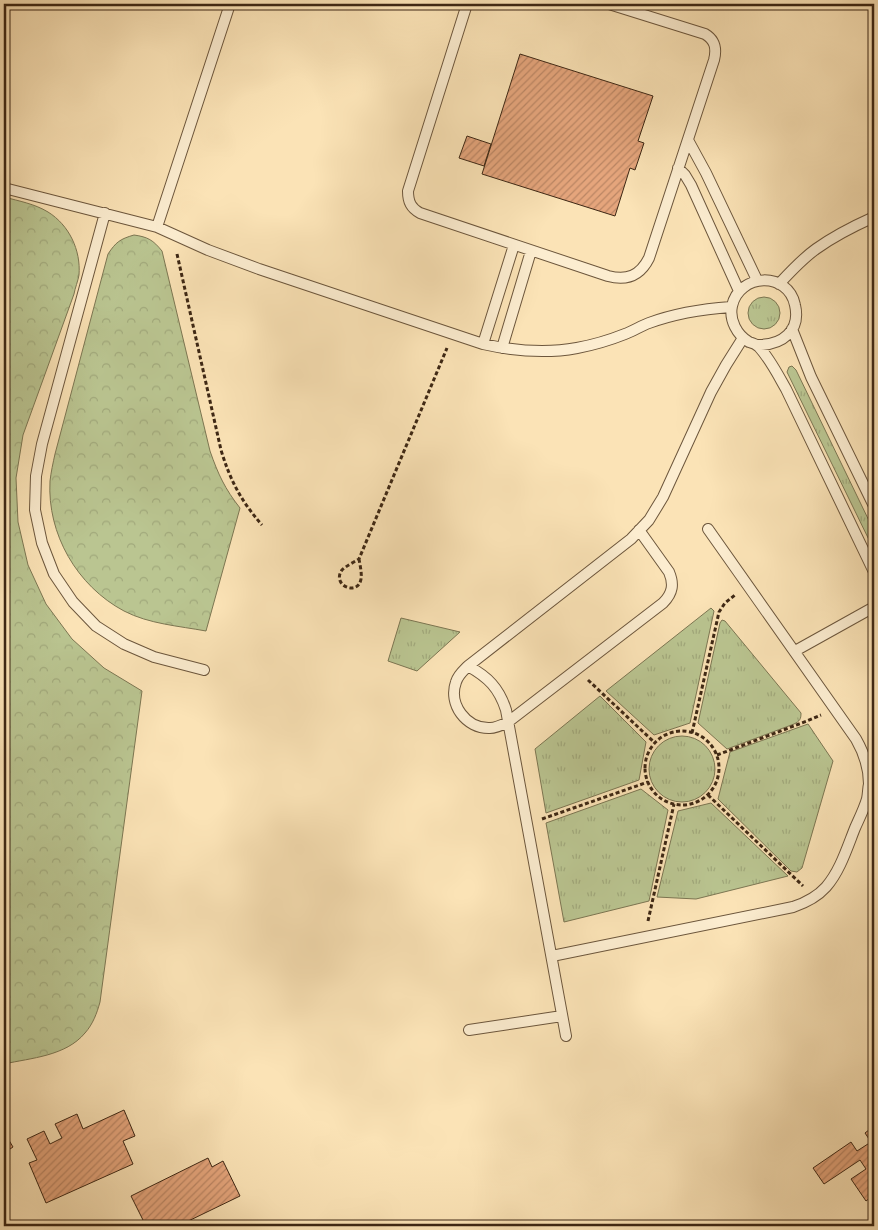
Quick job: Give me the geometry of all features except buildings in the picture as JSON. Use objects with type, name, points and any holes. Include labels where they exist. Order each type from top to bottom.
[{"type":"lane","points":[[157,227],[230,4]]},
{"type":"lane","points":[[466,4],[408,191],[410,205],[420,214],[617,278],[625,278],[633,276],[646,266],[716,54],[716,48],[714,42],[705,34],[609,4]]},
{"type":"lane","points":[[688,140],[706,173],[757,280]]},
{"type":"lane","points":[[678,168],[691,185],[739,291]]},
{"type":"lane","points":[[4,188],[157,227],[259,270],[483,344],[502,348],[527,352],[576,348],[608,340],[676,315],[704,309],[732,307]]},
{"type":"lane","points":[[106,213],[42,444],[36,476],[35,510],[42,543],[54,574],[73,602],[96,626],[124,644],[154,657],[204,670]]},
{"type":"lane","points":[[780,284],[796,265],[815,249],[874,217]]},
{"type":"lane","points":[[483,344],[514,245]]},
{"type":"lane","points":[[502,348],[531,250]]},
{"type":"lane","points":[[757,280],[768,280],[780,284],[789,292],[795,303],[796,316],[792,328],[786,337],[768,345],[758,345],[743,338],[736,329],[732,318],[734,299],[739,291],[747,284],[757,280]]},
{"type":"lane","points":[[792,328],[811,377],[874,506]]},
{"type":"lane","points":[[639,530],[670,572],[673,587],[663,604],[508,722],[490,728],[480,727],[464,717],[458,710],[454,691],[456,681],[461,673],[621,546],[648,520],[663,497],[711,392],[743,338]]},
{"type":"lane","points":[[758,345],[786,389],[874,572]]},
{"type":"lane","points":[[552,956],[793,907],[804,903],[824,888],[839,867],[867,799],[868,768],[856,739],[708,529]]},
{"type":"lane","points":[[795,651],[874,608]]},
{"type":"lane","points":[[468,666],[488,679],[496,688],[506,710],[566,1036]]},
{"type":"lane","points":[[469,1030],[562,1016]]},
{"type":"path","points":[[172,234],[223,459],[240,498],[262,525]]},
{"type":"path","points":[[359,559],[343,570],[340,576],[341,582],[346,587],[353,588],[359,585],[362,578],[359,559],[454,334]]},
{"type":"path","points":[[692,732],[719,612],[725,603],[748,585]]},
{"type":"path","points":[[577,669],[655,743]]},
{"type":"path","points":[[717,755],[807,721],[834,707]]},
{"type":"path","points":[[676,731],[692,732],[707,741],[717,755],[719,772],[717,780],[708,795],[701,800],[692,804],[674,804],[661,799],[651,788],[645,766],[647,757],[655,743],[661,738],[676,731]]},
{"type":"path","points":[[527,825],[648,782]]},
{"type":"path","points":[[708,795],[814,897]]},
{"type":"path","points":[[644,938],[674,804]]},
{"type":"green space","points":[[4,197],[38,207],[55,217],[68,231],[72,239],[76,248],[79,266],[79,275],[74,294],[23,435],[16,478],[18,522],[28,565],[46,604],[72,639],[104,668],[142,691],[100,1002],[96,1014],[85,1033],[68,1047],[36,1058],[4,1064]]},
{"type":"green space","points":[[134,235],[150,240],[162,251],[210,451],[222,481],[240,508],[206,631],[144,619],[124,611],[92,588],[68,556],[60,539],[50,501],[50,481],[55,454],[108,254],[119,242]]},
{"type":"green space","points":[[764,297],[776,301],[780,313],[776,325],[764,329],[752,325],[748,313],[752,301]]},
{"type":"green space","points":[[792,366],[796,370],[874,531],[874,550],[787,372],[789,367]]},
{"type":"green space","points":[[711,608],[714,611],[690,723],[654,735],[606,691]]},
{"type":"green space","points":[[401,618],[460,632],[417,671],[388,661]]},
{"type":"green space","points":[[722,620],[725,621],[801,713],[800,720],[794,724],[727,749],[698,723]]},
{"type":"green space","points":[[600,696],[646,742],[639,780],[546,813],[535,749]]},
{"type":"green space","points":[[808,724],[833,761],[802,868],[797,872],[791,871],[718,799],[730,752]]},
{"type":"green space","points":[[688,736],[706,745],[713,756],[715,769],[713,782],[706,793],[695,800],[676,802],[658,793],[651,782],[649,763],[658,745],[669,738]]},
{"type":"green space","points":[[641,789],[668,810],[649,901],[564,922],[546,823]]},
{"type":"green space","points":[[711,803],[788,876],[696,899],[657,897],[678,811]]}]
